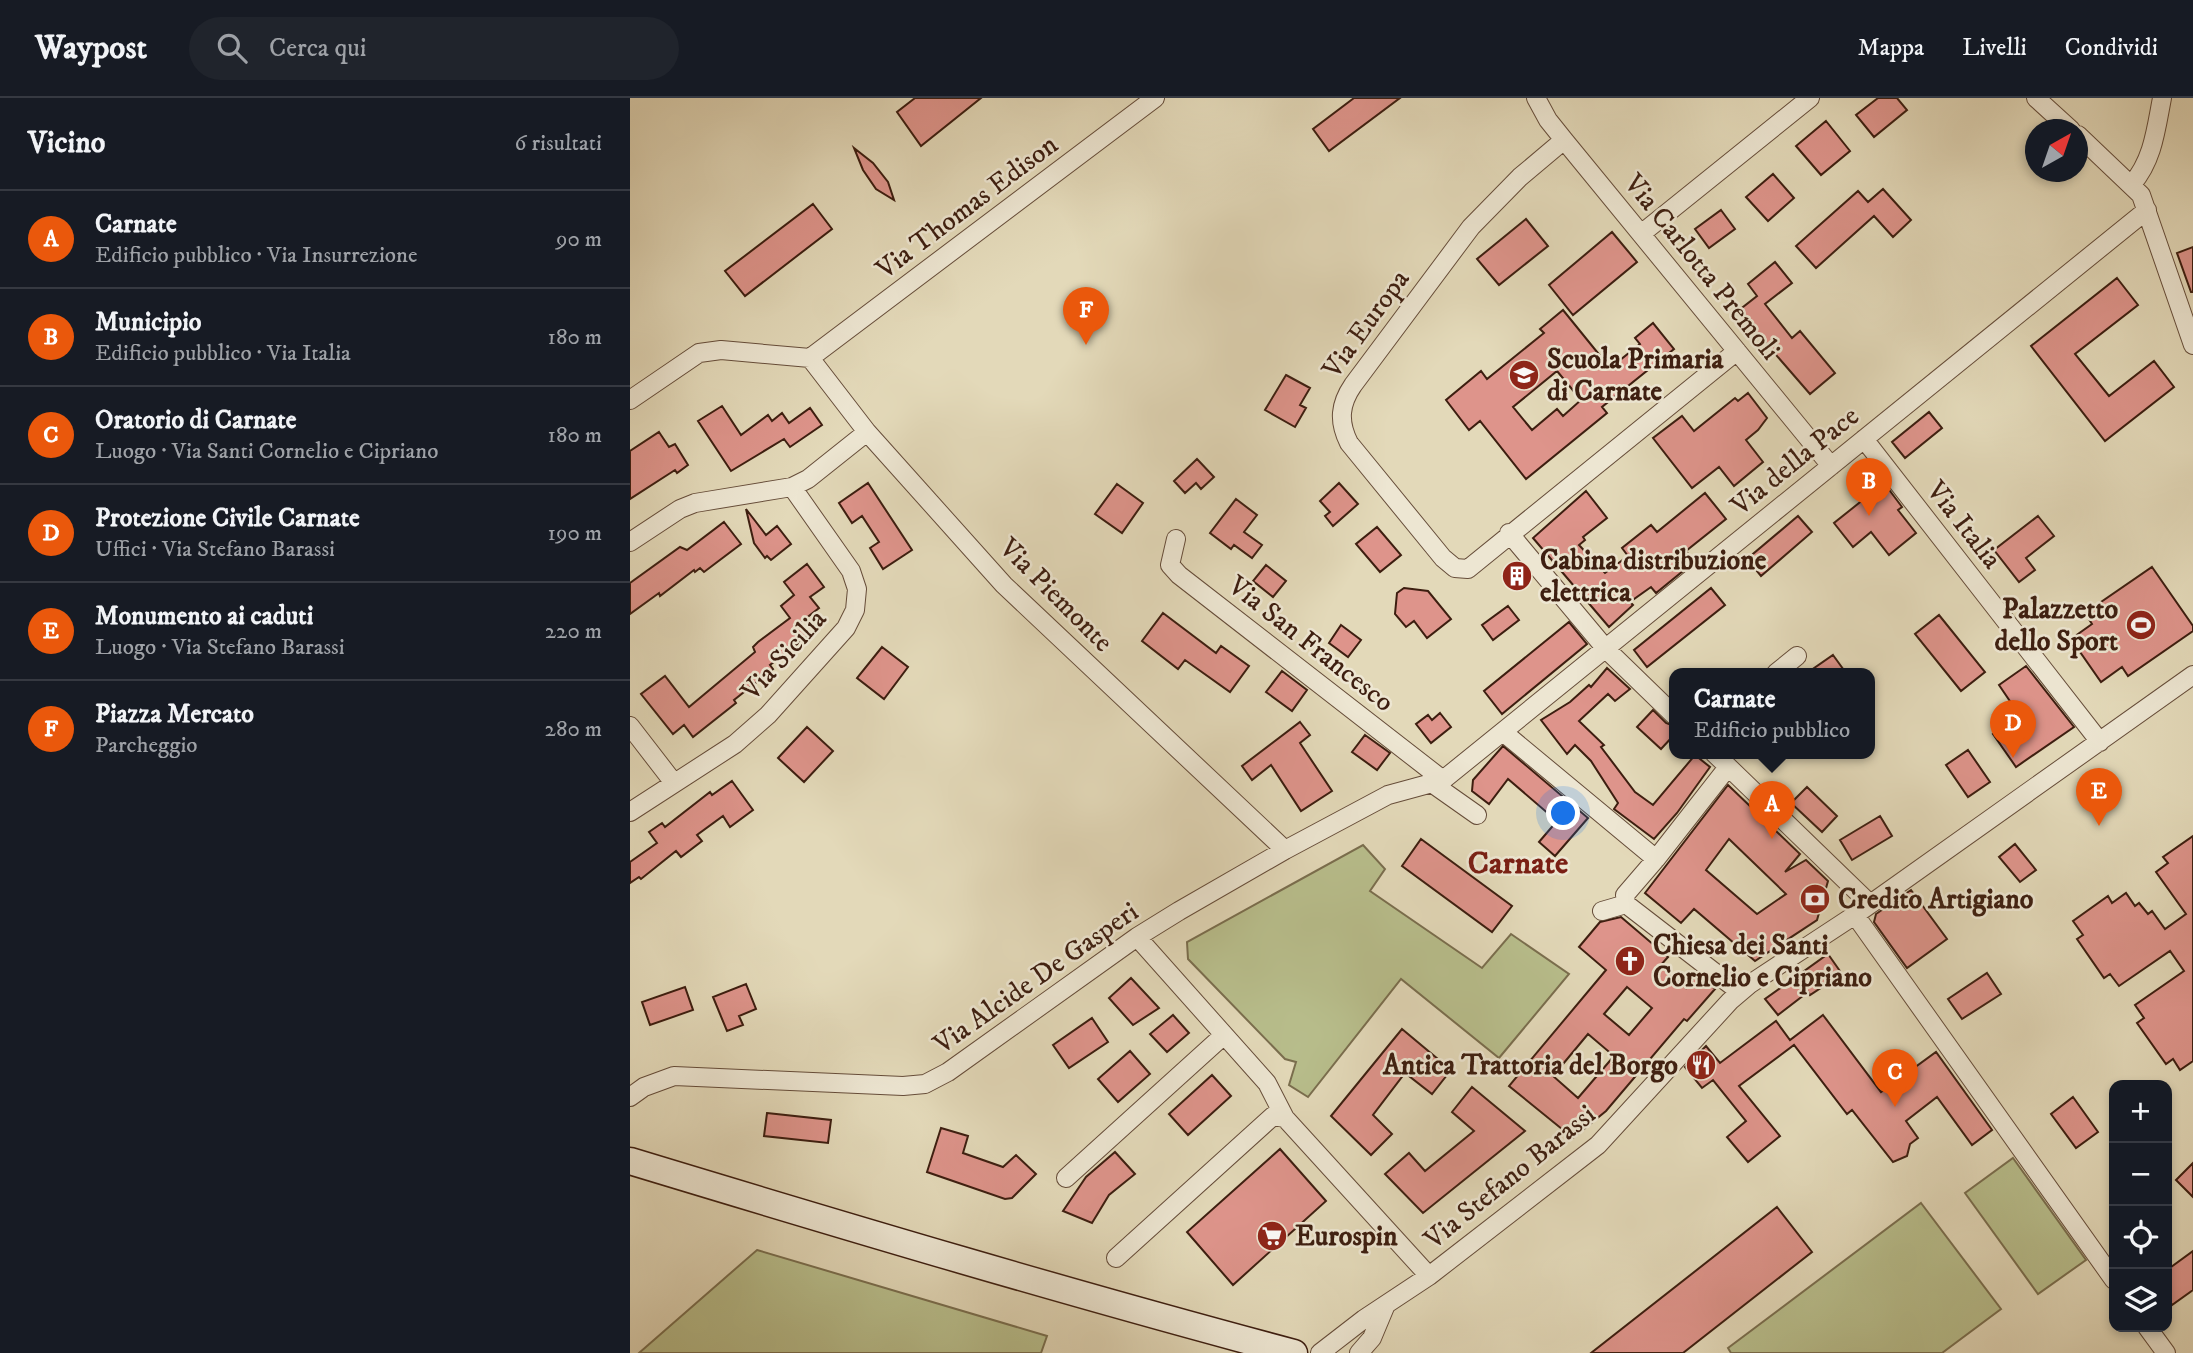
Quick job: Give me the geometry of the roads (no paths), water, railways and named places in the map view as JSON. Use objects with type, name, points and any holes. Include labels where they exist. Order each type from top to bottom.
[{"type":"main road","points":[[630,1161],[864,1232],[1202,1329],[1258,1350],[1294,1353]]},
{"type":"street","name":"Via Thomas Edison","points":[[810,358],[1155,98]]},
{"type":"street","name":"Via Carlotta Premoli","points":[[1536,98],[1548,120],[1564,140],[1831,466]]},
{"type":"street","points":[[1641,234],[1810,98]]},
{"type":"street","points":[[2132,184],[2149,157],[2162,98]]},
{"type":"street","points":[[2039,99],[2060,119]]},
{"type":"street","name":"Via Europa","points":[[1510,533],[1468,569],[1460,570],[1449,564],[1349,443],[1340,411],[1353,384],[1471,227],[1520,177],[1564,140]]},
{"type":"street","points":[[2088,145],[2141,195],[2187,310],[2192,337]]},
{"type":"street","name":"Via della Pace","points":[[1438,782],[1503,733],[2147,209]]},
{"type":"street","points":[[630,400],[699,353],[721,350],[810,358]]},
{"type":"street","points":[[1669,710],[1606,649],[1510,533],[1737,351]]},
{"type":"street","name":"Via Piemonte","points":[[810,358],[867,432],[1004,585],[1285,850]]},
{"type":"street","points":[[630,542],[680,509],[695,503],[792,486],[808,479],[867,432]]},
{"type":"street","name":"Via Italia","points":[[1864,439],[2100,742]]},
{"type":"street","name":"Via Sicilia","points":[[630,812],[735,744],[768,715],[846,628],[855,610],[857,589],[851,571],[792,486]]},
{"type":"street","name":"Via San Francesco","points":[[1176,539],[1170,565],[1179,575],[1438,782]]},
{"type":"street","points":[[1782,668],[1797,656]]},
{"type":"street","name":"Via Stefano Barassi","points":[[1320,1353],[1429,1276],[1598,1145],[1740,992],[2193,675]]},
{"type":"street","points":[[630,726],[674,783]]},
{"type":"street","points":[[1503,733],[1656,859]]},
{"type":"street","points":[[1720,759],[1862,909],[2109,1273]]},
{"type":"street","points":[[1625,902],[1625,895],[1728,767]]},
{"type":"street","points":[[1438,782],[1477,815]]},
{"type":"street","name":"Via Alcide De Gasperi","points":[[630,1097],[644,1087],[674,1076],[903,1086],[925,1084],[948,1072],[1137,937],[1285,850],[1388,795],[1438,782]]},
{"type":"street","points":[[1602,911],[1625,902]]},
{"type":"street","points":[[1625,902],[1740,992]]},
{"type":"street","points":[[1137,937],[1267,1083],[1286,1118],[1429,1276]]},
{"type":"street","points":[[1066,1178],[1224,1035]]},
{"type":"street","points":[[1116,1258],[1273,1115],[1286,1118]]},
{"type":"street","points":[[1359,1353],[1373,1346],[1385,1307]]},
{"type":"street","points":[[1202,1329],[1236,1353]]},
{"type":"street","points":[[1343,1353],[1350,1331]]},
{"type":"street","points":[[2151,1332],[2166,1353]]},
{"type":"place","name":"Piazza Mercato","points":[[1086,345]]},
{"type":"place","name":"Scuola Primaria di Carnate","points":[[1524,375]]},
{"type":"place","name":"Municipio","points":[[1869,516]]},
{"type":"place","name":"Cabina distribuzione elettrica","points":[[1517,576]]},
{"type":"place","name":"Palazzetto dello Sport","points":[[2141,625]]},
{"type":"place","name":"Protezione Civile Carnate","points":[[2013,758]]},
{"type":"place","name":"Monumento ai caduti","points":[[2099,826]]},
{"type":"place","name":"Carnate","points":[[1772,839]]},
{"type":"place","name":"Credito Artigiano","points":[[1815,899]]},
{"type":"place","name":"Chiesa dei Santi Cornelio e Cipriano","points":[[1630,961]]},
{"type":"place","name":"Antica Trattoria del Borgo","points":[[1701,1065]]},
{"type":"place","name":"Oratorio di Carnate","points":[[1895,1107]]},
{"type":"place","name":"Eurospin","points":[[1272,1236]]},
{"type":"district","name":"Carnate","points":[[1518,864]]}]
